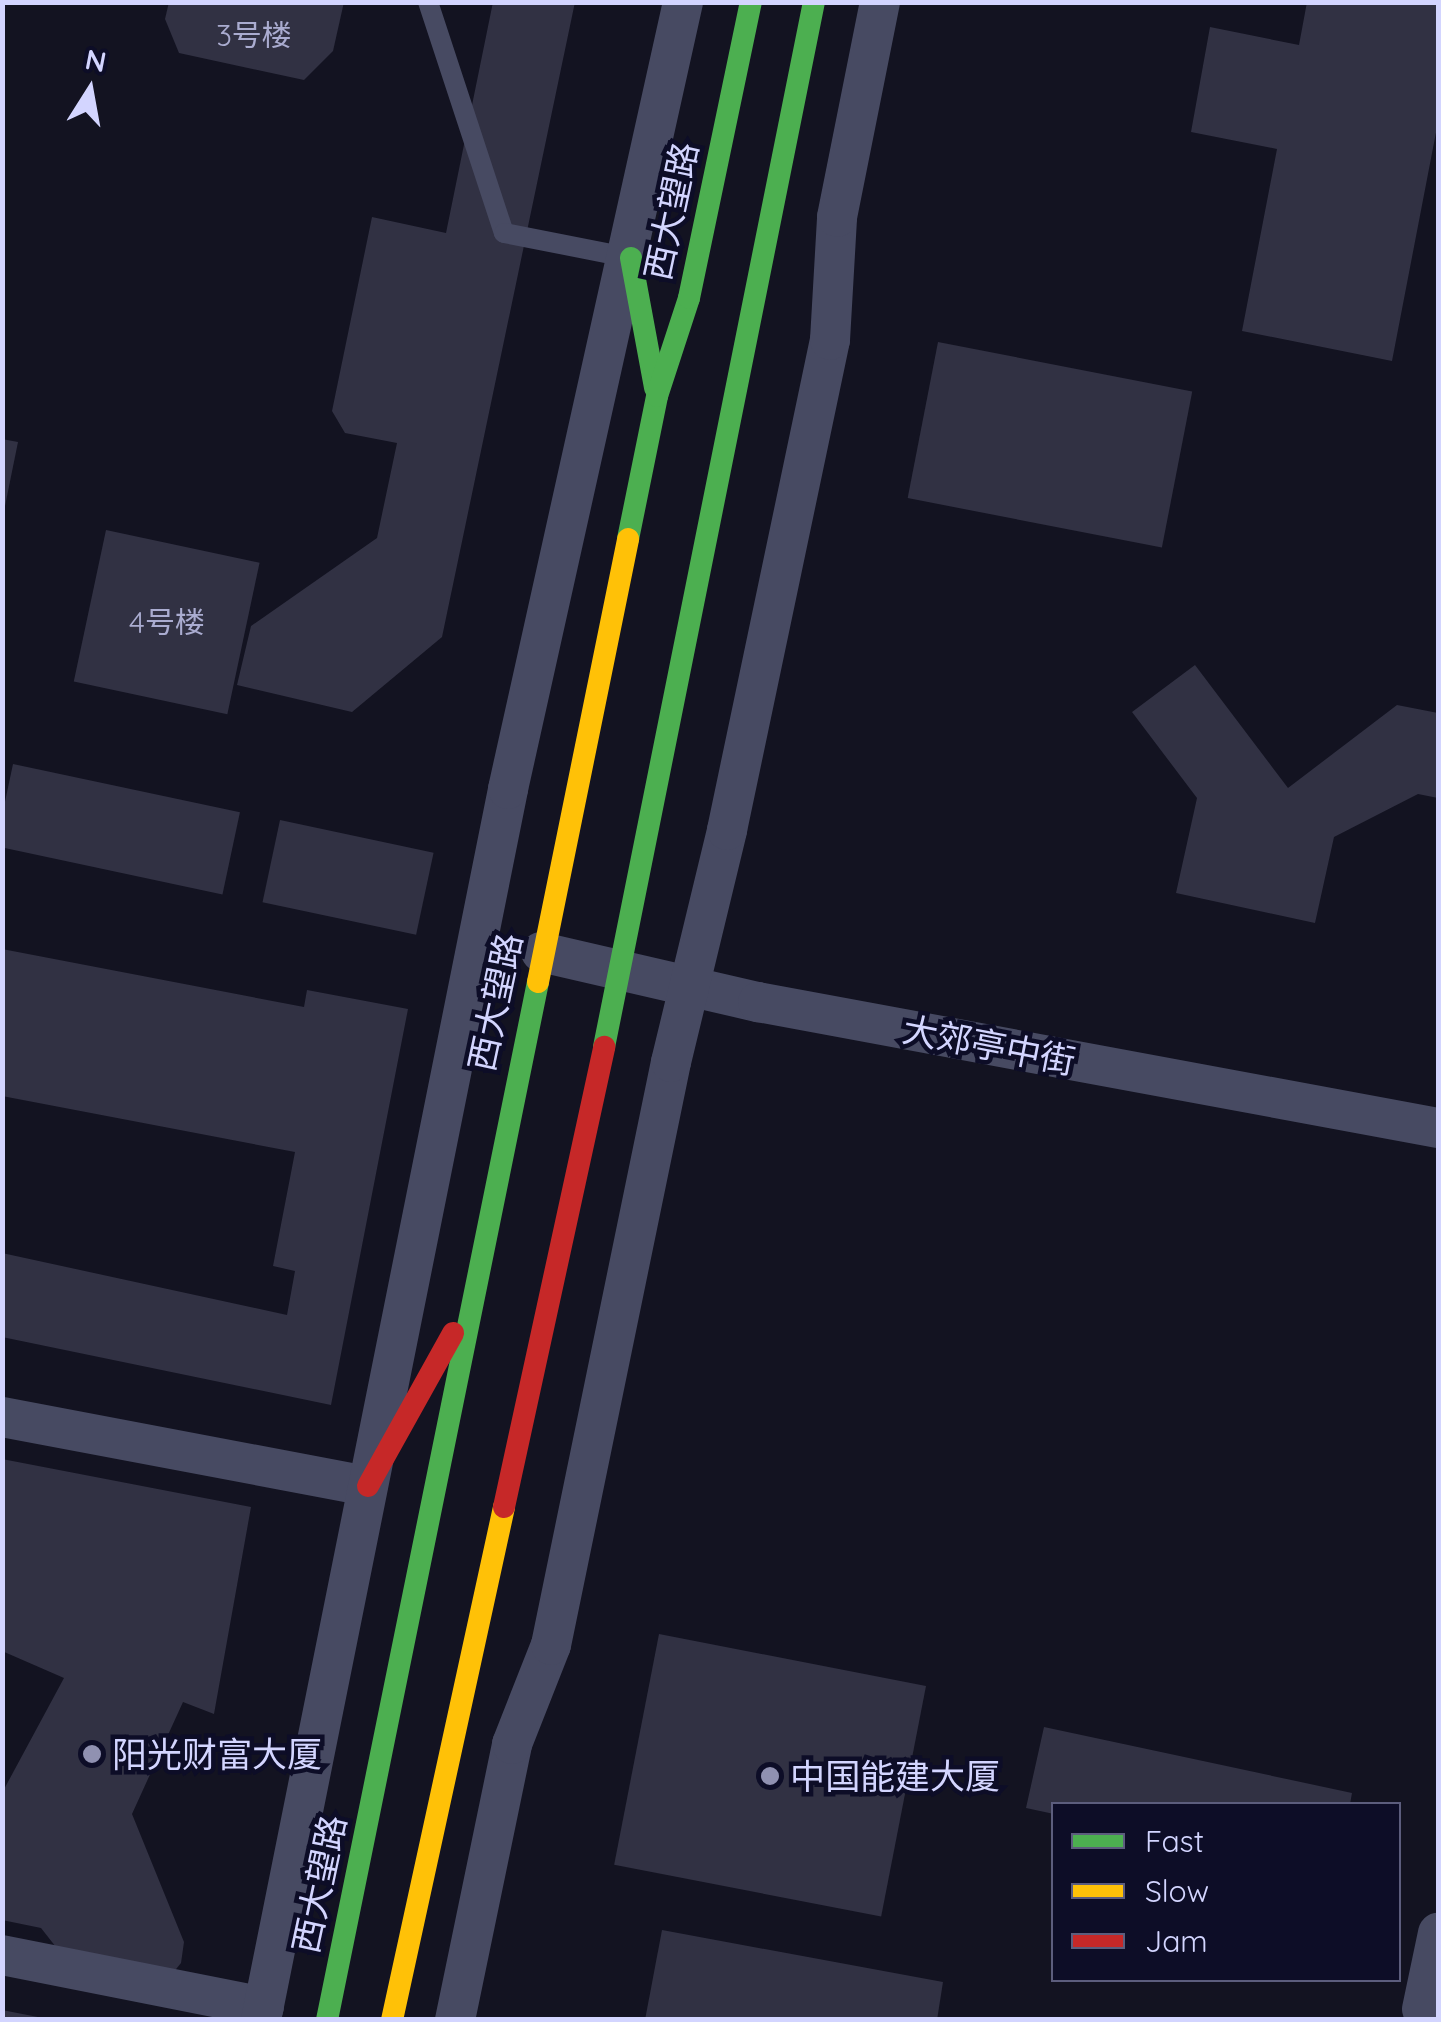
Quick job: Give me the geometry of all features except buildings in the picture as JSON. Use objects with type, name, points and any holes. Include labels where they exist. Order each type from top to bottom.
[{"type":"main road","name":"西大望路","points":[[327,2020],[460,1381],[466,1308],[657,396],[689,298],[751,2]]},
{"type":"main road","points":[[392,2020],[622,972],[740,409],[754,300],[814,2]]},
{"type":"main road","points":[[631,258],[657,396]]},
{"type":"main road","points":[[368,1486],[466,1308]]},
{"type":"street","points":[[2,1955],[262,2013],[615,288],[631,258],[683,2]]},
{"type":"street","points":[[454,2020],[512,1744],[551,1645],[830,340],[837,216],[880,2]]},
{"type":"street","name":"大郊亭中街","points":[[541,952],[689,987],[1438,1128]]},
{"type":"street","points":[[2,1417],[368,1486]]},
{"type":"street","points":[[1422,2009],[1438,1933]]},
{"type":"lane","points":[[428,2],[504,233],[631,258]]},
{"type":"traffic: fast","points":[[628,539],[657,396],[689,298],[751,2]]},
{"type":"traffic: fast","points":[[604,1047],[814,2]]},
{"type":"traffic: fast","points":[[631,258],[655,388]]},
{"type":"traffic: fast","points":[[327,2020],[538,982]]},
{"type":"traffic: slow","points":[[538,982],[628,539]]},
{"type":"traffic: slow","points":[[392,2020],[504,1507]]},
{"type":"traffic: jam","points":[[504,1507],[604,1047]]},
{"type":"traffic: jam","points":[[368,1486],[453,1333]]},
{"type":"place","name":"阳光财富大厦","points":[[92,1754]]},
{"type":"place","name":"中国能建大厦","points":[[770,1776]]}]
